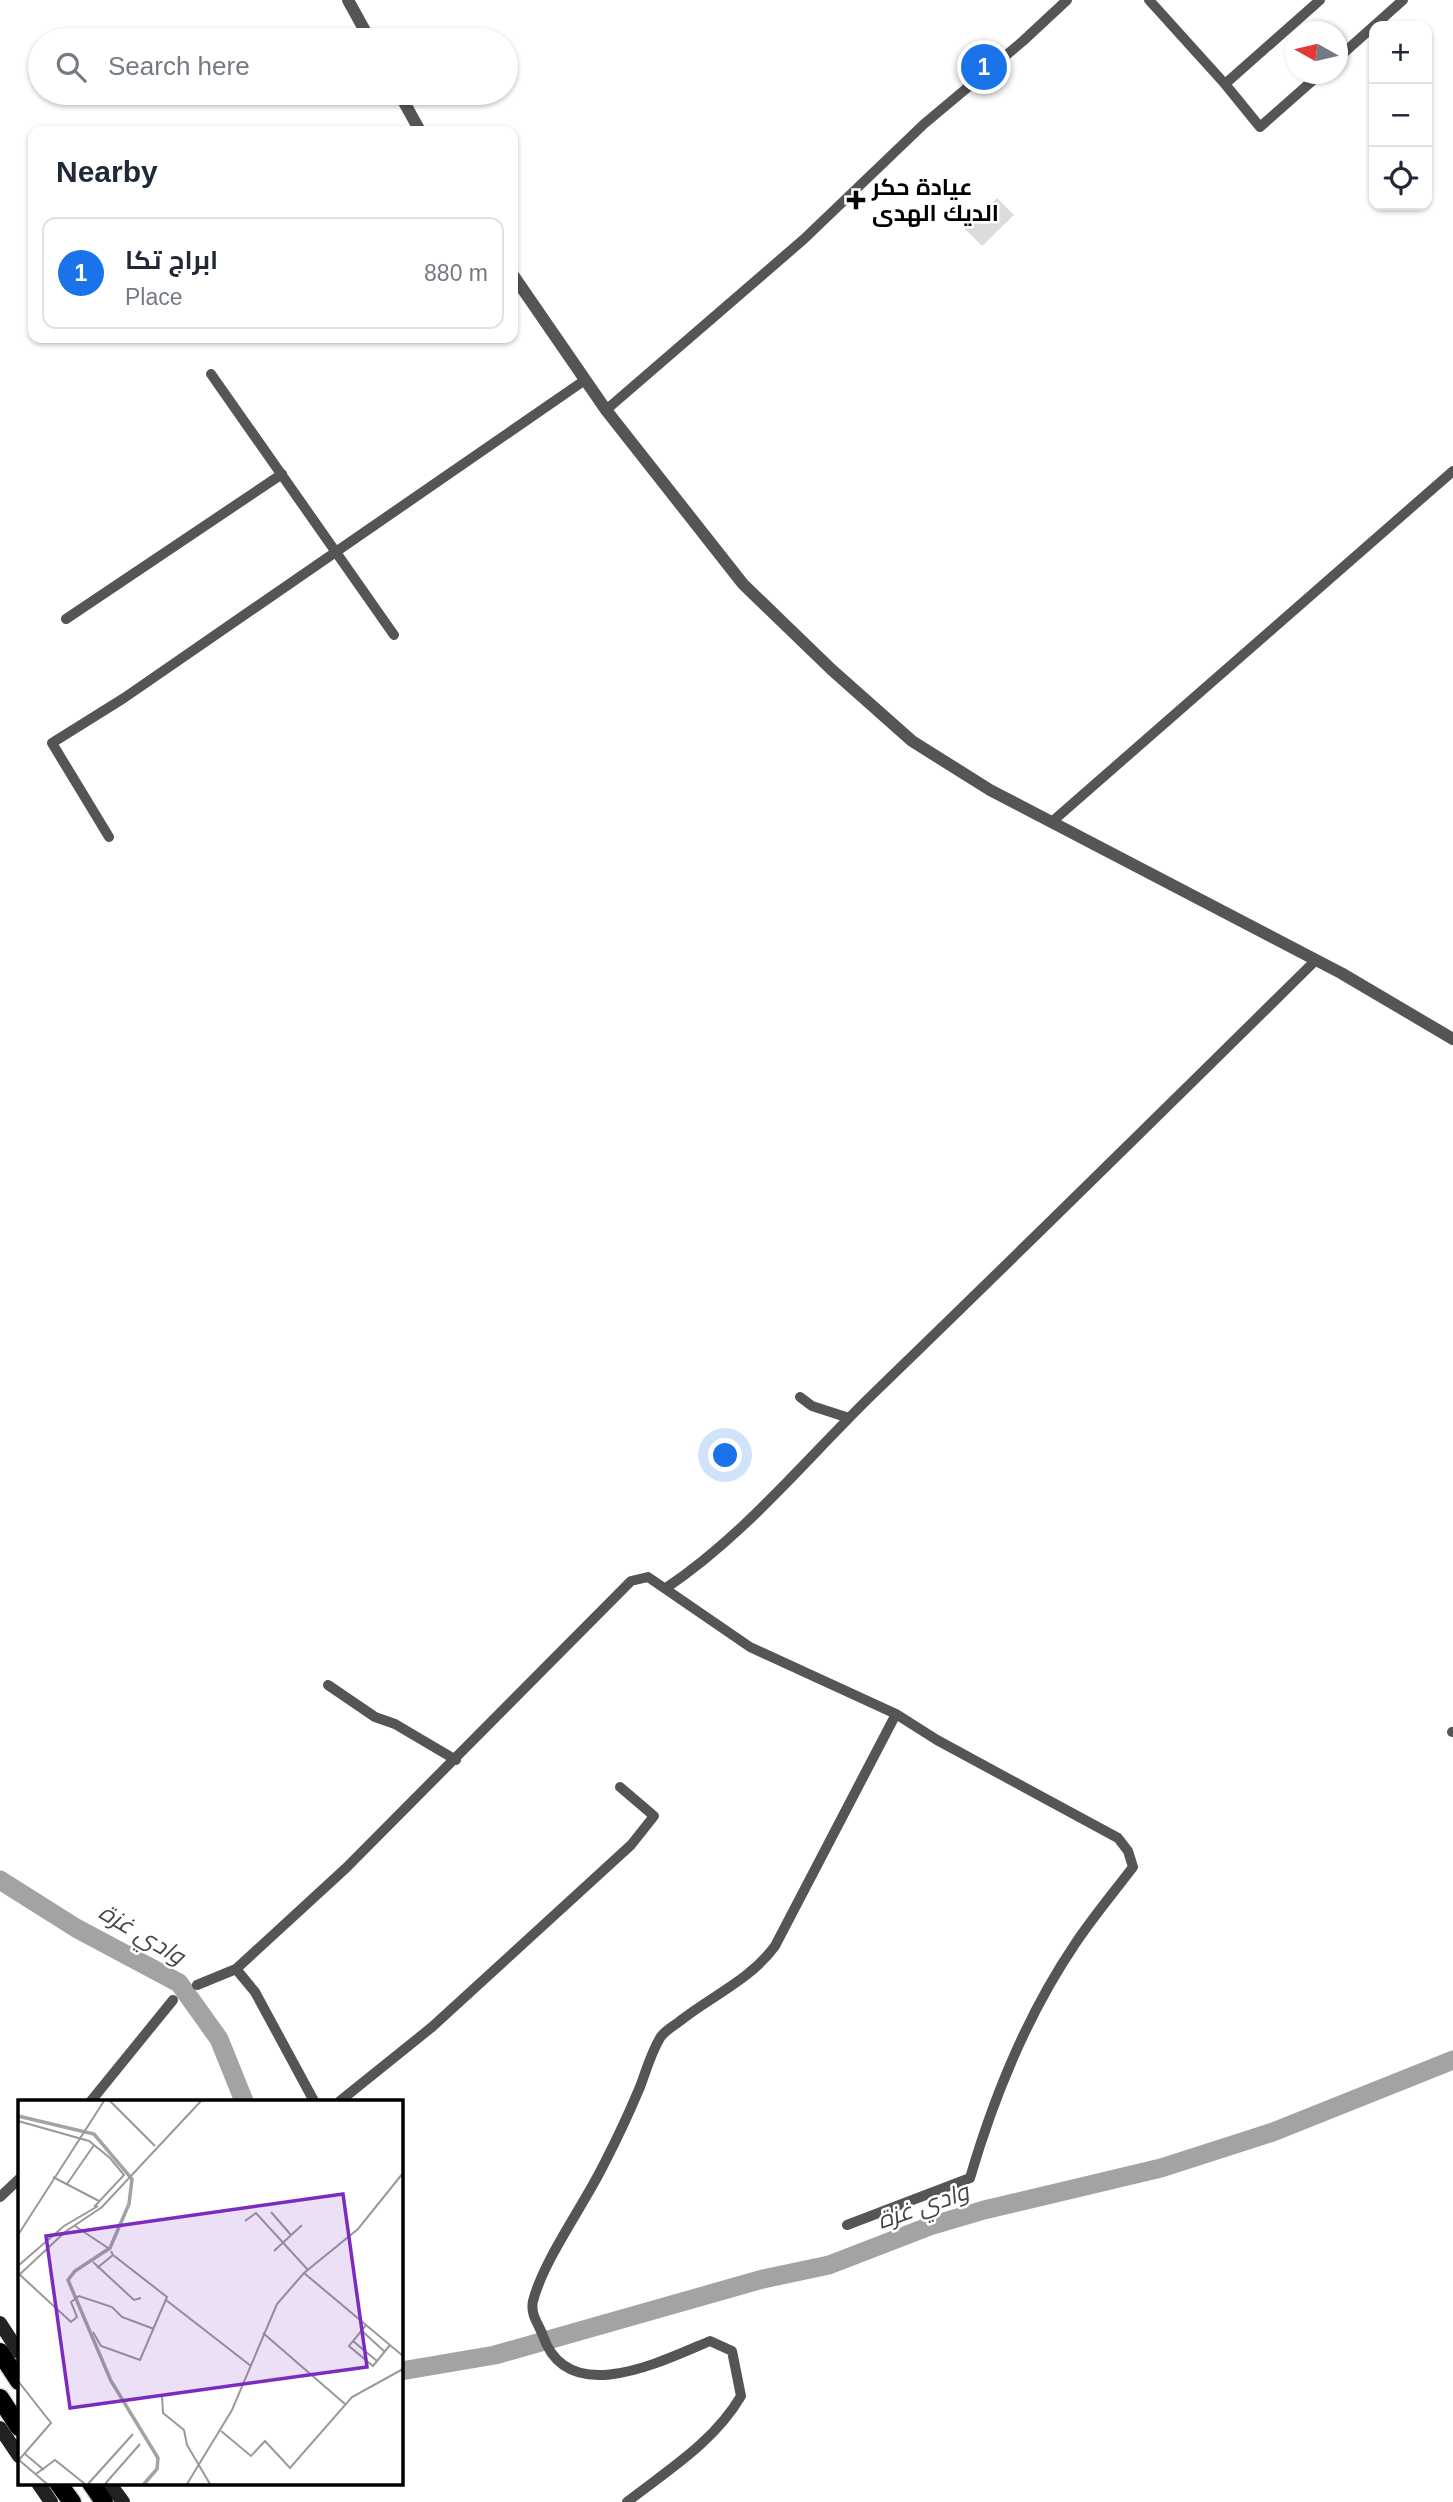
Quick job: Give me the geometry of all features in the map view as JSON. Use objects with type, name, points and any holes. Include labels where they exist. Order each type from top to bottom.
[{"type":"highway","points":[[5,2345],[18,2378]]},
{"type":"highway","points":[[0,2398],[18,2425]]},
{"type":"highway","points":[[59,2484],[72,2502]]},
{"type":"highway","points":[[91,2484],[104,2502]]},
{"type":"main road","points":[[0,2323],[5,2345]]},
{"type":"main road","points":[[0,2428],[18,2455]]},
{"type":"main road","points":[[39,2484],[51,2502]]},
{"type":"main road","points":[[110,2484],[123,2502]]},
{"type":"street","points":[[348,0],[363,28]]},
{"type":"street","points":[[606,410],[804,239],[924,124],[1023,41],[1067,0]]},
{"type":"street","points":[[1225,84],[1320,0]]},
{"type":"street","points":[[1348,49],[1403,0]]},
{"type":"street","points":[[1156,2],[1260,127],[1309,84]]},
{"type":"street","points":[[406,105],[417,126]]},
{"type":"street","points":[[518,282],[606,410],[743,584],[832,670],[937,760],[990,790],[1054,820],[1126,864],[1316,960],[1453,1039]]},
{"type":"street","points":[[211,374],[394,635]]},
{"type":"street","points":[[109,837],[51,743],[124,698],[585,380]]},
{"type":"street","points":[[1054,820],[1453,471]]},
{"type":"street","points":[[66,619],[282,474]]},
{"type":"street","points":[[666,1588],[699,1566],[727,1542],[849,1418],[1316,960]]},
{"type":"street","points":[[800,1397],[812,1406],[849,1418]]},
{"type":"street","points":[[197,1985],[236,1969],[346,1868],[456,1760],[631,1581],[648,1577],[702,1617],[750,1647],[896,1714],[949,1747],[1118,1838],[1128,1851],[1133,1867],[1075,1944],[1045,1993],[998,2091],[970,2178],[847,2225]]},
{"type":"street","points":[[328,1685],[375,1717],[395,1724],[456,1760]]},
{"type":"street","points":[[627,2502],[714,2434],[729,2416],[741,2396],[732,2351],[710,2341],[648,2366],[590,2377],[575,2371],[547,2350],[543,2334],[534,2319],[533,2302],[550,2261],[583,2206],[627,2118],[661,2036],[708,1999],[739,1983],[760,1966],[775,1946],[896,1714]]},
{"type":"street","points":[[341,2100],[432,2028],[631,1844],[654,1816],[620,1787]]},
{"type":"street","points":[[236,1969],[255,1992],[313,2100]]},
{"type":"street","points":[[92,2100],[173,2000]]},
{"type":"street","points":[[0,2197],[18,2180]]},
{"type":"shaded area","points":[[997,198],[1014,215],[982,246],[965,229]]},
{"type":"waterway","name":"وادي غزة","points":[[0,1880],[76,1928],[179,1983],[219,2039],[244,2100]]},
{"type":"waterway","name":"وادي غزة","points":[[402,2371],[495,2355],[763,2279],[829,2265],[930,2226],[984,2210],[1161,2168],[1273,2132],[1453,2060]]},
{"type":"place","name":"ابراج تكا","points":[[984,67]]},
{"type":"place","name":"عيادة حكر الديك الهدى","points":[[856,200]]}]
